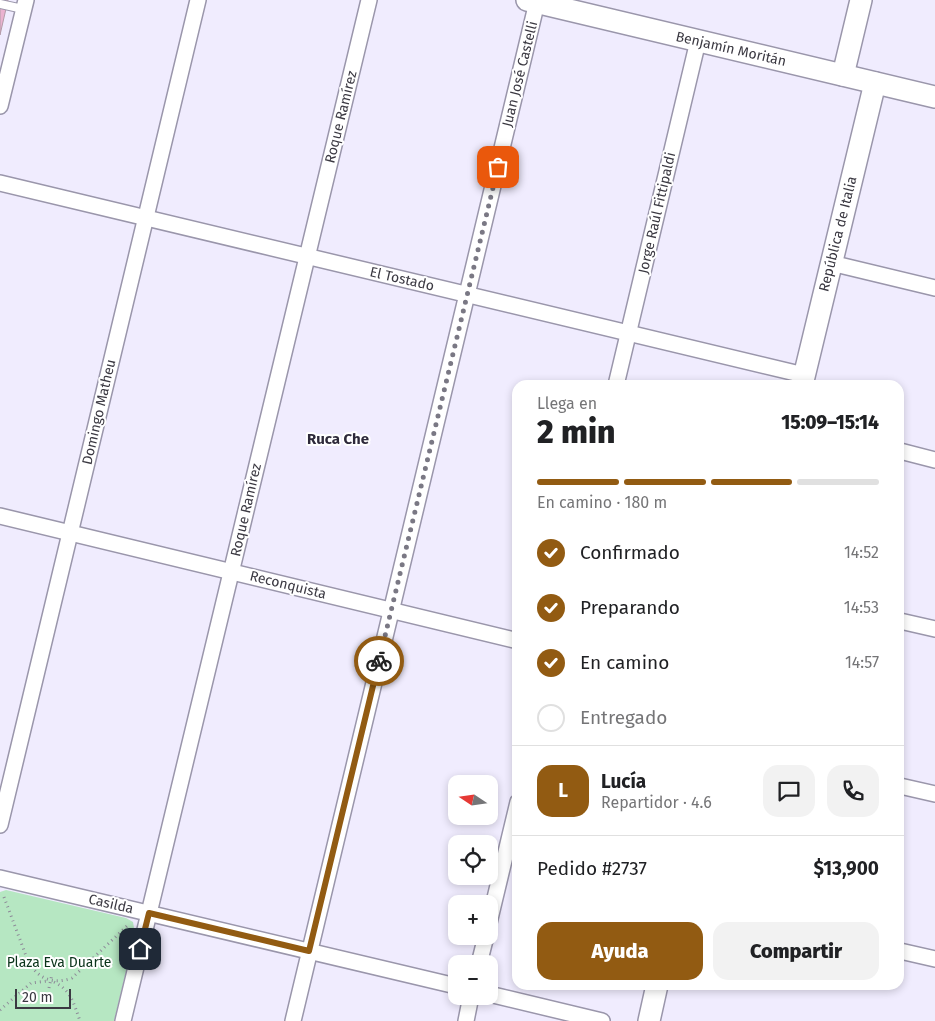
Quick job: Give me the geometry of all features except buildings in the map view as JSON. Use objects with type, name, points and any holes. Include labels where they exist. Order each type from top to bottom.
[{"type":"street","name":"Domingo Matheu","points":[[0,825],[198,0]]},
{"type":"street","name":"Roque Ramírez","points":[[123,1021],[369,0]]},
{"type":"street","points":[[842,75],[860,0]]},
{"type":"street","name":"Benjamín Moritán","points":[[532,1],[935,97]]},
{"type":"street","name":"Juan José Castelli","points":[[293,1021],[467,294],[532,1]]},
{"type":"street","points":[[0,106],[24,4]]},
{"type":"street","name":"Jorge Raúl Fittipaldi","points":[[617,380],[698,41]]},
{"type":"street","name":"República de Italia","points":[[803,380],[874,83]]},
{"type":"street","name":"El Tostado","points":[[0,183],[629,333],[803,380]]},
{"type":"street","points":[[831,263],[935,288]]},
{"type":"street","points":[[904,452],[935,460]]},
{"type":"street","name":"Reconquista","points":[[0,516],[512,640]]},
{"type":"street","points":[[904,622],[935,629]]},
{"type":"street","points":[[904,787],[935,794]]},
{"type":"street","points":[[496,895],[512,827]]},
{"type":"street","name":"Casilda","points":[[0,878],[448,984]]},
{"type":"street","points":[[904,952],[935,959]]},
{"type":"street","points":[[649,1021],[656,990]]},
{"type":"street","points":[[498,996],[602,1021]]},
{"type":"street","points":[[466,1021],[470,1005]]},
{"type":"lane","points":[[0,4],[24,4]]},
{"type":"path","points":[[0,899],[9,894]]},
{"type":"path","points":[[4,897],[33,971],[41,978],[51,981],[68,991],[80,1021]]},
{"type":"path","points":[[124,921],[131,932]]},
{"type":"path","points":[[0,1010],[31,983],[41,980],[62,982],[72,978],[127,926]]},
{"type":"path","points":[[50,988],[52,974]]},
{"type":"green space","name":"Plaza Eva Duarte","points":[[6,890],[126,918],[133,922],[135,934],[114,1021],[0,1021],[0,892]]},
{"type":"way so far","points":[[379,661],[498,167]]},
{"type":"district","name":"Ruca Che","points":[[338,439]]},
{"type":"route","points":[[140,949],[149,913],[309,951],[379,661]]}]
